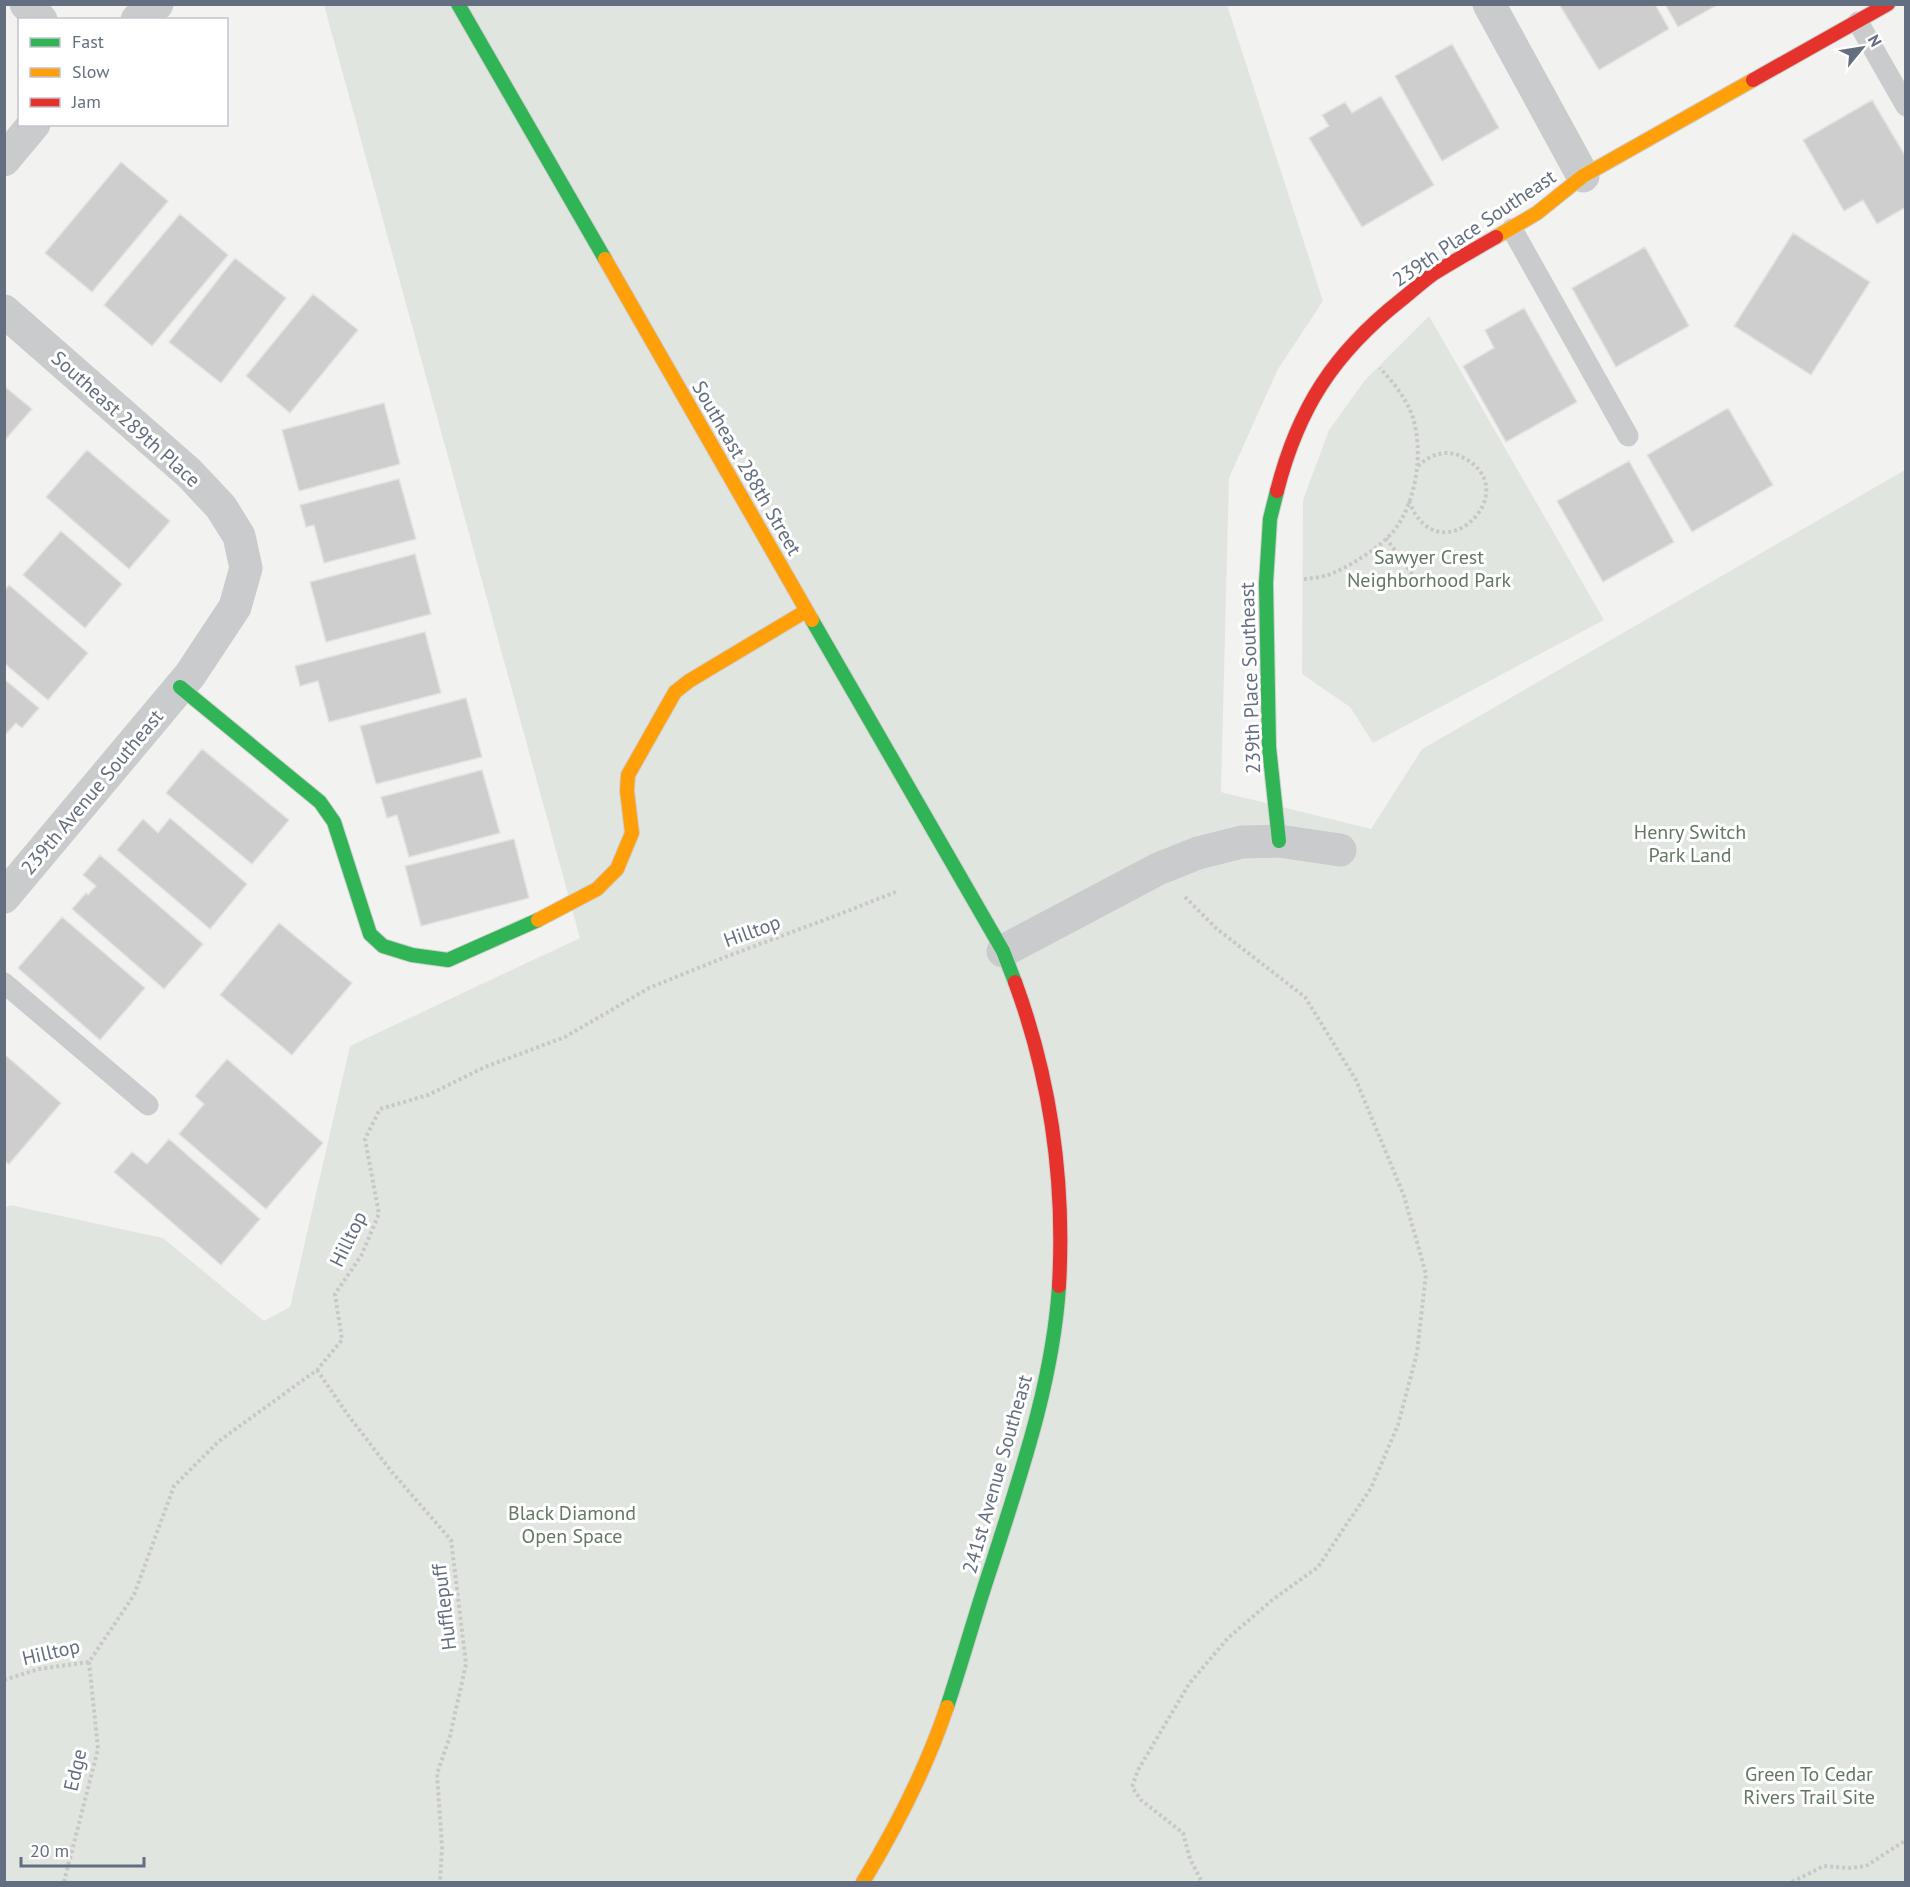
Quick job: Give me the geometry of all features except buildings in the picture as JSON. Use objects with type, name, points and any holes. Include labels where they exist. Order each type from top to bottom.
[{"type":"street","points":[[26,4],[39,18]]},
{"type":"street","points":[[140,18],[157,4]]},
{"type":"street","name":"Southeast 288th Street","points":[[458,4],[1003,951]]},
{"type":"street","points":[[1489,4],[1584,176]]},
{"type":"street","name":"239th Place Southeast","points":[[1279,841],[1269,747],[1266,583],[1270,519],[1282,472],[1297,429],[1312,398],[1335,364],[1356,340],[1388,310],[1432,275],[1538,213],[1584,176],[1888,4]]},
{"type":"street","points":[[4,160],[32,126]]},
{"type":"street","name":"Southeast 289th Place","points":[[4,311],[189,473],[221,507],[239,536]]},
{"type":"street","name":"239th Avenue Southeast","points":[[4,897],[190,675],[235,607],[246,568],[239,536]]},
{"type":"street","points":[[180,687],[320,802],[334,822],[370,934],[382,946],[411,955],[448,960],[556,912],[597,889],[617,869],[632,833],[627,791],[628,775],[675,692],[689,681],[806,611]]},
{"type":"street","points":[[1003,951],[1158,868],[1198,853],[1242,842],[1279,841],[1340,850]]},
{"type":"street","name":"241st Avenue Southeast","points":[[863,1882],[899,1820],[937,1734],[1029,1447],[1047,1373],[1059,1280],[1060,1214],[1055,1137],[1043,1071],[1023,1002],[1003,951]]},
{"type":"lane","points":[[1857,22],[1905,106]]},
{"type":"lane","points":[[1512,229],[1628,436]]},
{"type":"lane","points":[[4,983],[148,1105]]},
{"type":"path","points":[[1266,583],[1317,578],[1335,573],[1362,557],[1386,538],[1397,527],[1408,501],[1418,465],[1416,433],[1412,416],[1392,381],[1356,340]]},
{"type":"path","points":[[1408,501],[1413,513],[1424,525],[1438,531],[1453,531],[1467,526],[1479,516],[1485,501],[1485,486],[1480,471],[1470,460],[1455,454],[1440,453],[1425,459],[1418,465]]},
{"type":"path","points":[[1386,538],[1418,581]]},
{"type":"path","points":[[1158,868],[1217,929],[1305,997],[1356,1080],[1404,1196],[1426,1274],[1417,1353],[1398,1425],[1371,1488],[1318,1567],[1270,1601],[1228,1638],[1189,1684],[1138,1770],[1132,1787],[1141,1800],[1184,1833],[1190,1859],[1202,1882]]},
{"type":"path","name":"Hilltop","points":[[4,1680],[39,1668],[89,1662],[134,1595],[174,1486],[219,1441],[317,1370],[342,1340],[335,1294],[361,1256],[379,1214],[365,1139],[380,1109],[428,1095],[485,1067],[565,1037],[649,988],[898,891]]},
{"type":"path","name":"Hufflepuff","points":[[317,1370],[391,1471],[451,1540],[466,1664],[450,1736],[437,1774],[442,1847],[440,1882]]},
{"type":"path","name":"Edge","points":[[64,1882],[98,1749],[89,1662]]},
{"type":"path","points":[[1792,1882],[1824,1866],[1866,1866],[1905,1840]]},
{"type":"green space","points":[[324,5],[1227,5],[1323,301],[1278,369],[1229,478],[1221,792],[1371,829],[1422,749],[1905,470],[1905,1882],[5,1882],[4,1209],[10,1205],[163,1238],[264,1321],[290,1307],[350,1046],[580,938]]},
{"type":"green space","name":"Sawyer Crest Neighborhood Park","points":[[1429,316],[1604,620],[1373,743],[1350,707],[1302,674],[1303,500],[1329,430],[1365,380]]},
{"type":"traffic: fast","points":[[458,4],[605,259]]},
{"type":"traffic: fast","points":[[1277,491],[1270,519],[1266,583],[1269,747],[1279,841]]},
{"type":"traffic: fast","points":[[812,620],[1003,951],[1015,982]]},
{"type":"traffic: fast","points":[[180,687],[320,802],[334,822],[370,934],[383,946],[412,955],[448,960],[538,920]]},
{"type":"traffic: fast","points":[[947,1707],[1034,1426],[1050,1357],[1059,1286]]},
{"type":"traffic: slow","points":[[1496,237],[1537,213],[1583,176],[1753,80]]},
{"type":"traffic: slow","points":[[605,259],[812,620]]},
{"type":"traffic: slow","points":[[538,920],[597,889],[617,869],[632,833],[627,791],[628,775],[675,692],[689,681],[806,611]]},
{"type":"traffic: slow","points":[[863,1882],[910,1797],[947,1707]]},
{"type":"traffic: jam","points":[[1753,80],[1888,4]]},
{"type":"traffic: jam","points":[[1277,491],[1296,434],[1308,408],[1322,384],[1356,341],[1377,320],[1433,274],[1496,237]]},
{"type":"traffic: jam","points":[[1015,982],[1038,1056],[1053,1131],[1060,1208],[1059,1286]]},
{"type":"park label","name":"Henry Switch Park Land","points":[[1690,844]]},
{"type":"park label","name":"Black Diamond Open Space","points":[[572,1524]]},
{"type":"park label","name":"Green To Cedar Rivers Trail Site","points":[[1809,1786]]}]
